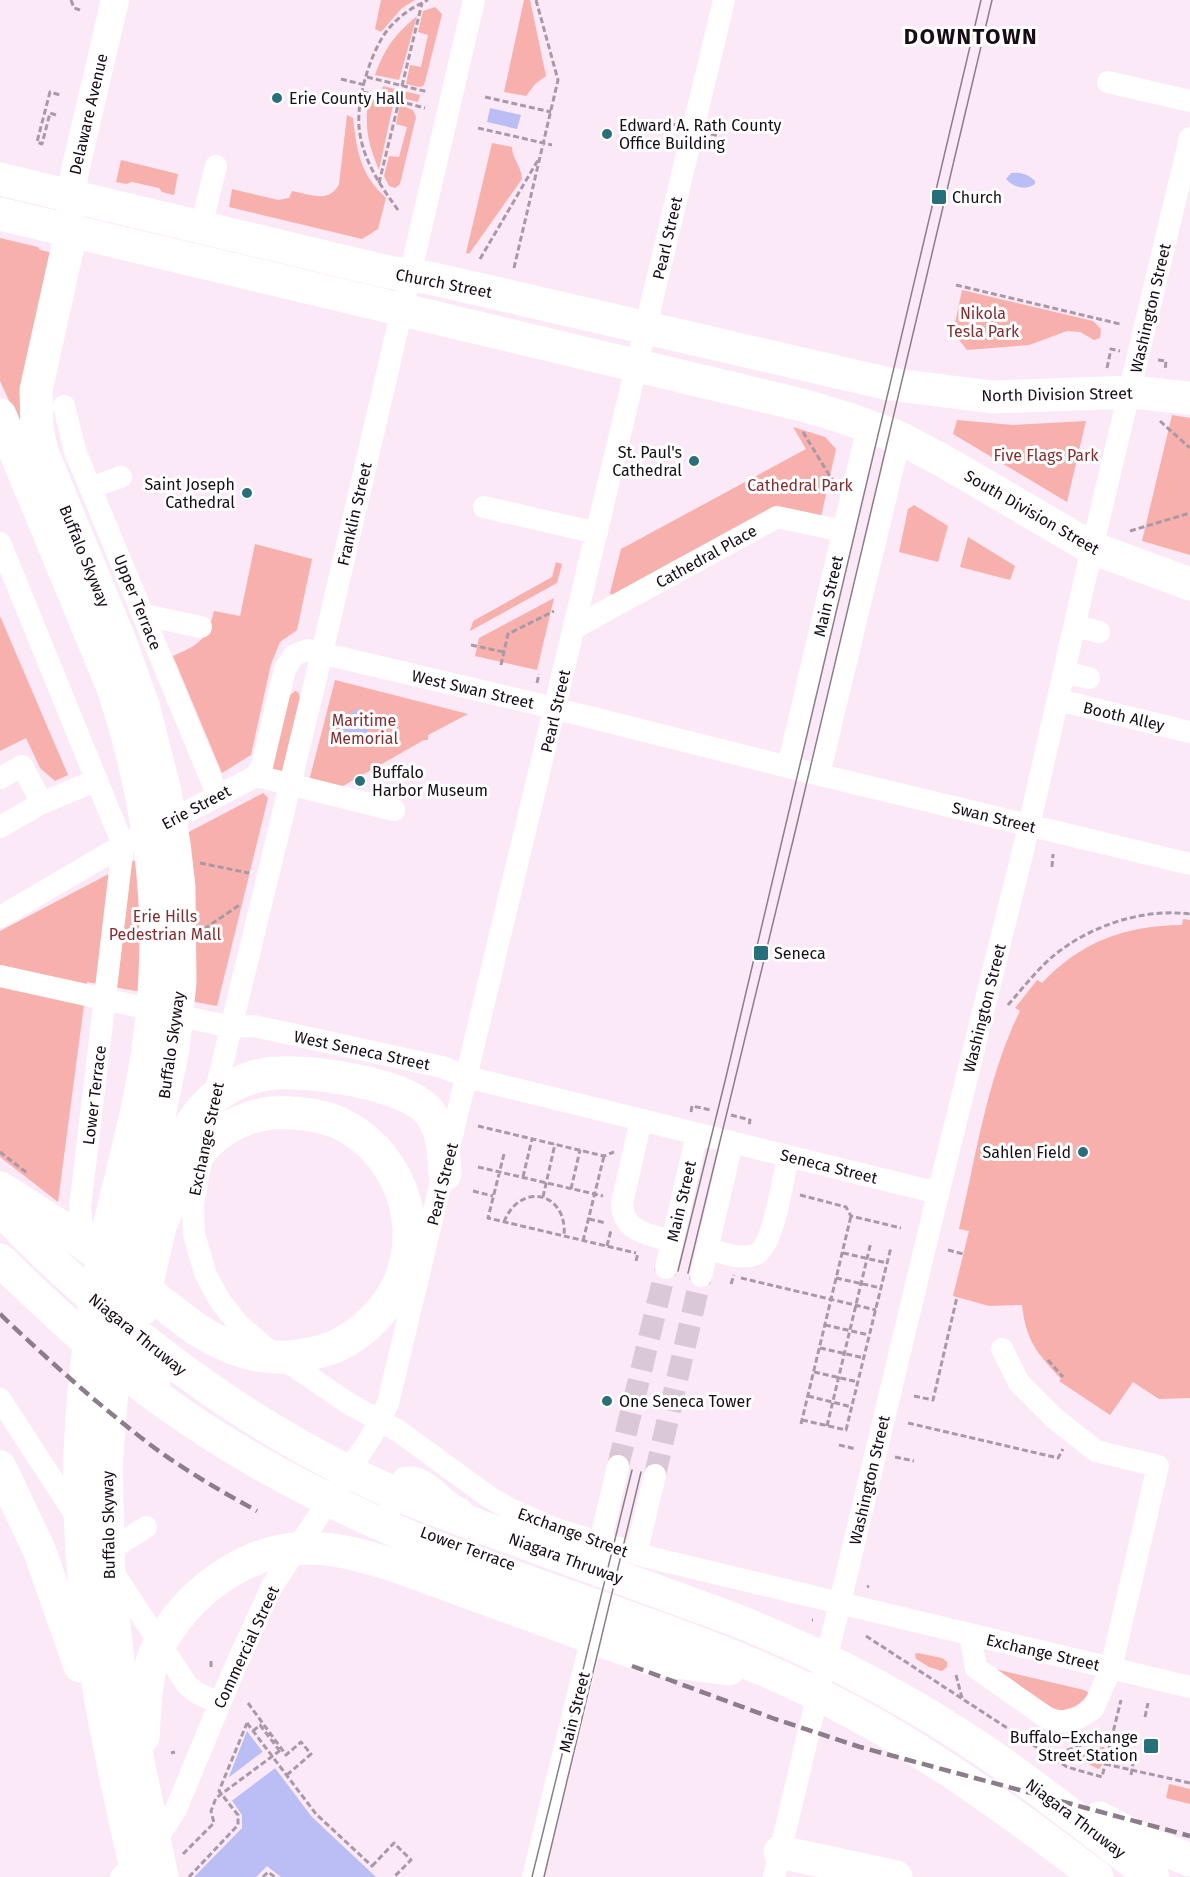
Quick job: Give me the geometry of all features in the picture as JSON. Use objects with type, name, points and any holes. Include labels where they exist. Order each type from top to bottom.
[{"type":"highway","name":"Church Street","points":[[0,179],[387,272],[410,274],[889,384]]},
{"type":"highway","name":"Church Street","points":[[0,214],[802,405],[882,431]]},
{"type":"highway","name":"Buffalo Skyway","points":[[69,230],[67,250],[36,390],[37,430],[42,452],[95,610],[113,688],[139,773],[150,842],[156,905],[155,977],[150,1038],[94,1308],[81,1428],[79,1505],[92,1655],[110,1754],[138,1877]]},
{"type":"highway","name":"North Division Street","points":[[889,384],[992,398],[1131,392],[1190,398]]},
{"type":"highway","name":"Buffalo Skyway","points":[[0,416],[143,705],[160,767],[177,863],[181,949],[177,1019],[173,1049],[122,1292],[108,1426],[106,1502],[109,1579],[119,1670],[141,1773],[169,1869]]},
{"type":"highway","name":"South Division Street","points":[[882,431],[955,468],[1092,548],[1190,584]]},
{"type":"highway","points":[[108,1426],[138,1320],[169,1180],[186,1131],[208,1103],[230,1087],[265,1074],[291,1072],[328,1076],[387,1089],[416,1100],[430,1112],[444,1146],[445,1174]]},
{"type":"highway","points":[[0,1188],[66,1230],[219,1344],[266,1357],[292,1357],[319,1352],[359,1334],[375,1319],[393,1296],[403,1274],[409,1245],[409,1214],[401,1187],[384,1159],[361,1136],[336,1122],[312,1115],[281,1112],[256,1115],[231,1126],[210,1141],[191,1164],[160,1223]]},
{"type":"highway","name":"Niagara Thruway","points":[[0,1209],[70,1278],[148,1345],[187,1374],[280,1435],[342,1469],[418,1503],[775,1636],[908,1702],[1034,1786],[1153,1877]]},
{"type":"highway","points":[[0,1260],[89,1342],[152,1392],[203,1428],[258,1462],[382,1525],[705,1646],[831,1701],[885,1731],[962,1779],[1097,1877]]},
{"type":"highway","points":[[0,1467],[40,1552],[110,1754]]},
{"type":"highway","points":[[141,1773],[146,1696],[149,1672],[156,1649],[183,1610],[204,1588],[248,1562],[279,1552],[311,1548],[360,1555],[393,1564],[652,1659],[775,1676]]},
{"type":"highway","points":[[1034,1786],[1152,1845],[1190,1860]]},
{"type":"highway","points":[[1051,1842],[1074,1877]]},
{"type":"highway","points":[[777,1865],[896,1877]]},
{"type":"main road","name":"Delaware Avenue","points":[[69,230],[74,175],[115,0]]},
{"type":"street","name":"Franklin Street","points":[[231,1027],[322,653],[474,0]]},
{"type":"street","name":"Pearl Street","points":[[380,1421],[388,1403],[445,1174],[724,0]]},
{"type":"street","points":[[1108,82],[1190,101]]},
{"type":"street","name":"Washington Street","points":[[777,1865],[938,1193],[1029,826],[1092,548],[1190,138]]},
{"type":"street","points":[[201,227],[216,166]]},
{"type":"street","points":[[247,272],[254,240]]},
{"type":"street","name":"Upper Terrace","points":[[64,406],[75,451],[218,796]]},
{"type":"street","name":"Main Street","points":[[802,770],[843,531],[882,431]]},
{"type":"street","name":"Main Street","points":[[802,770],[882,431]]},
{"type":"street","points":[[90,488],[121,477]]},
{"type":"street","points":[[484,507],[597,533]]},
{"type":"street","name":"Cathedral Place","points":[[574,628],[777,517],[843,531]]},
{"type":"street","name":"Lower Terrace","points":[[0,543],[123,846],[80,1208],[86,1266],[93,1293],[113,1330],[136,1359],[171,1395],[227,1435],[332,1494],[387,1517],[453,1544],[535,1572],[543,1540],[453,1506],[420,1479],[404,1478],[387,1517]]},
{"type":"street","points":[[144,615],[201,627]]},
{"type":"street","points":[[1074,626],[1099,632]]},
{"type":"street","points":[[322,653],[308,650],[294,655],[285,669],[262,766],[256,776],[394,810]]},
{"type":"street","name":"West Swan Street","points":[[322,653],[802,770]]},
{"type":"street","points":[[1064,672],[1089,678]]},
{"type":"street","name":"Booth Alley","points":[[1058,700],[1190,732]]},
{"type":"street","points":[[0,778],[22,766],[42,803]]},
{"type":"street","name":"Swan Street","points":[[802,770],[1190,864]]},
{"type":"street","name":"Erie Street","points":[[0,917],[123,846],[256,776]]},
{"type":"street","points":[[0,827],[42,803],[97,780]]},
{"type":"street","name":"West Seneca Street","points":[[0,976],[231,1027],[254,1026],[442,1067],[467,1077],[641,1120],[694,1124],[727,1141]]},
{"type":"street","name":"Exchange Street","points":[[231,1027],[193,1204],[195,1234],[205,1273],[220,1301],[238,1324],[265,1347],[351,1405],[397,1431],[489,1497],[556,1529],[618,1549],[1190,1687]]},
{"type":"street","points":[[641,1120],[622,1210],[629,1225],[637,1231],[672,1241]]},
{"type":"street","name":"Main Street","points":[[666,1268],[694,1124]]},
{"type":"street","points":[[701,1276],[727,1141]]},
{"type":"street","name":"Seneca Street","points":[[727,1141],[938,1193]]},
{"type":"street","points":[[707,1249],[741,1256],[754,1255],[763,1249],[771,1235],[788,1156]]},
{"type":"street","points":[[970,1635],[976,1668],[1047,1718],[1061,1722],[1078,1718],[1093,1709],[1111,1668],[1158,1466],[1096,1451],[1054,1418],[1019,1383],[1002,1349]]},
{"type":"street","points":[[0,1399],[187,1685],[197,1693],[219,1703]]},
{"type":"street","name":"Commercial Street","points":[[121,1877],[153,1845],[176,1809],[219,1703],[272,1586],[380,1421]]},
{"type":"street","name":"Main Street","points":[[544,1877],[618,1549],[618,1466]]},
{"type":"street","name":"Main Street","points":[[534,1877],[618,1549],[655,1475]]},
{"type":"street","points":[[102,1555],[146,1527]]},
{"type":"path","points":[[71,0],[74,8],[80,10]]},
{"type":"path","points":[[398,210],[380,183],[367,157],[359,127],[363,92],[382,37],[402,15],[428,0]]},
{"type":"path","points":[[514,268],[558,80],[536,0]]},
{"type":"path","points":[[402,86],[422,3]]},
{"type":"path","points":[[367,77],[428,92]]},
{"type":"path","points":[[341,79],[365,85]]},
{"type":"path","points":[[56,115],[50,113],[42,144],[37,142],[42,113],[50,92],[60,95]]},
{"type":"path","points":[[363,92],[425,108]]},
{"type":"path","points":[[485,97],[551,112]]},
{"type":"path","points":[[380,183],[399,101]]},
{"type":"path","points":[[478,128],[552,145]]},
{"type":"path","points":[[480,259],[541,155]]},
{"type":"path","points":[[956,285],[1120,324]]},
{"type":"path","points":[[1107,368],[1111,349],[1120,351]]},
{"type":"path","points":[[1158,360],[1166,361],[1165,370]]},
{"type":"path","points":[[1157,418],[1190,448]]},
{"type":"path","points":[[802,432],[837,488]]},
{"type":"path","points":[[1130,531],[1190,513]]},
{"type":"path","points":[[501,665],[508,634],[554,610]]},
{"type":"path","points":[[471,645],[504,652]]},
{"type":"path","points":[[537,683],[539,674]]},
{"type":"path","points":[[1052,867],[1053,854]]},
{"type":"path","points":[[195,862],[254,874]]},
{"type":"path","points":[[201,930],[248,899]]},
{"type":"path","points":[[1008,1005],[1053,956],[1095,930],[1149,915],[1190,914]]},
{"type":"path","points":[[694,1124],[692,1106],[711,1110]]},
{"type":"path","points":[[731,1115],[750,1120],[749,1126]]},
{"type":"path","points":[[478,1126],[604,1156],[618,1150]]},
{"type":"path","points":[[523,1178],[532,1139]]},
{"type":"path","points":[[543,1197],[555,1144]]},
{"type":"path","points":[[571,1189],[580,1150]]},
{"type":"path","points":[[504,1154],[488,1218],[638,1254],[636,1261]]},
{"type":"path","points":[[583,1240],[604,1156]]},
{"type":"path","points":[[478,1167],[610,1198]]},
{"type":"path","points":[[780,1190],[846,1207],[851,1216],[802,1422],[846,1430],[891,1247]]},
{"type":"path","points":[[473,1191],[494,1196]]},
{"type":"path","points":[[504,1222],[509,1210],[518,1201],[530,1196],[543,1197],[554,1202],[562,1212],[566,1224],[564,1236]]},
{"type":"path","points":[[851,1216],[901,1228]]},
{"type":"path","points":[[589,1218],[612,1224],[607,1246]]},
{"type":"path","points":[[827,1426],[871,1242]]},
{"type":"path","points":[[948,1250],[963,1254]]},
{"type":"path","points":[[843,1253],[887,1263]]},
{"type":"path","points":[[733,1276],[876,1310]]},
{"type":"path","points":[[836,1278],[881,1288]]},
{"type":"path","points":[[914,1396],[933,1400],[957,1297]]},
{"type":"path","points":[[825,1325],[869,1335]]},
{"type":"path","points":[[820,1348],[864,1358]]},
{"type":"path","points":[[1048,1360],[1063,1377]]},
{"type":"path","points":[[814,1372],[858,1382]]},
{"type":"path","points":[[808,1396],[852,1407]]},
{"type":"path","points":[[908,1423],[1058,1458],[1073,1432]]},
{"type":"path","points":[[867,1636],[1067,1767],[1102,1777],[1122,1696]]},
{"type":"path","points":[[211,1661],[211,1670]]},
{"type":"path","points":[[954,1667],[962,1699]]},
{"type":"path","points":[[248,1703],[280,1750]]},
{"type":"path","points":[[1145,1717],[1148,1703]]},
{"type":"path","points":[[189,1877],[238,1825],[238,1815],[219,1791],[247,1723],[316,1814],[372,1866],[394,1843],[411,1860],[394,1877]]},
{"type":"path","points":[[253,1731],[260,1725],[286,1755],[301,1742],[311,1754],[286,1775]]},
{"type":"path","points":[[1050,1756],[1112,1735]]},
{"type":"path","points":[[169,1869],[214,1823],[211,1811],[216,1798],[280,1750]]},
{"type":"path","points":[[1105,1764],[1190,1782]]},
{"type":"path","points":[[1131,1775],[1134,1764]]},
{"type":"path","points":[[263,1877],[268,1872],[275,1877]]},
{"type":"green space","points":[[381,0],[415,0],[402,8],[381,32],[375,29]]},
{"type":"green space","points":[[524,0],[530,0],[546,76],[535,84],[526,96],[504,92]]},
{"type":"green space","points":[[435,7],[442,14],[425,82],[419,87],[406,84],[410,65],[421,67],[428,35],[418,32],[423,11]]},
{"type":"green space","points":[[417,16],[399,80],[375,75],[391,42]]},
{"type":"green space","points":[[383,86],[420,95],[418,102],[381,93]]},
{"type":"green space","points":[[368,98],[393,105],[379,170],[368,135]]},
{"type":"green space","points":[[400,105],[413,110],[416,117],[400,184],[395,188],[389,186],[384,176],[389,156],[399,157],[407,127],[396,124]]},
{"type":"green space","points":[[347,115],[353,118],[358,152],[365,171],[386,198],[378,229],[362,239],[229,207],[232,189],[278,200],[289,198],[292,191],[318,196],[330,194],[339,184]]},
{"type":"green space","points":[[492,143],[512,147],[522,179],[469,254],[466,253]]},
{"type":"green space","points":[[121,160],[178,174],[174,195],[162,192],[159,188],[132,182],[126,184],[116,182]]},
{"type":"green space","points":[[0,238],[38,247],[40,250],[49,252],[51,258],[20,425],[0,381]]},
{"type":"green space","name":"Nikola Tesla Park","points":[[962,290],[1093,321],[1101,329],[1100,338],[1094,340],[1080,332],[1067,331],[1029,345],[967,350],[953,332]]},
{"type":"green space","points":[[1172,415],[1190,418],[1190,555],[1142,541]]},
{"type":"green space","name":"Five Flags Park","points":[[957,420],[1013,425],[1086,421],[1067,502],[953,434]]},
{"type":"green space","name":"Cathedral Park","points":[[793,427],[825,437],[836,449],[821,517],[777,508],[614,597],[610,593],[621,549],[806,449]]},
{"type":"green space","points":[[914,505],[948,526],[938,562],[899,552],[908,509]]},
{"type":"green space","points":[[968,537],[1015,566],[1010,580],[960,567]]},
{"type":"green space","points":[[255,544],[312,559],[297,630],[280,642],[271,664],[251,755],[222,773],[173,656],[201,640],[209,628],[214,611],[240,616]]},
{"type":"green space","points":[[556,562],[562,564],[557,583],[470,631],[473,621],[552,577]]},
{"type":"green space","points":[[554,598],[537,670],[475,656],[479,638]]},
{"type":"green space","points":[[0,616],[68,775],[55,781],[40,768],[26,738],[0,751]]},
{"type":"green space","name":"Maritime Memorial","points":[[335,680],[468,714],[428,735],[428,740],[424,740],[334,791],[308,785]]},
{"type":"green space","points":[[295,691],[298,692],[300,698],[282,772],[272,768],[289,696]]},
{"type":"green space","name":"Erie Hills Pedestrian Mall","points":[[263,793],[268,798],[217,1006],[87,982],[58,1202],[0,1157],[0,931]]},
{"type":"green space","name":"Sahlen Field","points":[[1183,919],[1190,920],[1190,1398],[1159,1399],[1133,1382],[1110,1415],[1059,1381],[1061,1379],[1034,1346],[1026,1328],[1022,1305],[989,1306],[953,1296],[969,1231],[959,1229],[991,1090],[1020,1011],[1015,1008],[1037,980],[1042,983],[1057,968],[1089,946],[1123,933],[1161,926],[1182,925]]},
{"type":"green space","points":[[915,1654],[942,1658],[947,1662],[947,1667],[942,1671],[929,1667],[916,1659]]},
{"type":"green space","points":[[995,1669],[1089,1693],[1075,1706],[1057,1711]]},
{"type":"green space","points":[[1104,1747],[1105,1753],[1099,1769],[1082,1761],[1083,1753]]},
{"type":"green space","points":[[1169,1784],[1190,1789],[1190,1804],[1166,1798]]},
{"type":"water","points":[[490,108],[521,115],[517,129],[487,122]]},
{"type":"water","points":[[1011,173],[1027,175],[1035,181],[1035,184],[1023,188],[1016,186],[1006,179]]},
{"type":"water","points":[[358,708],[369,727],[365,740],[341,731],[346,716]]},
{"type":"water","points":[[247,1731],[312,1817],[376,1877],[281,1877],[267,1866],[256,1877],[194,1877],[242,1828],[242,1815],[224,1789]]},
{"type":"pier","points":[[265,1750],[278,1766],[229,1803],[221,1790],[224,1781]]},
{"type":"tunnel","points":[[618,1466],[666,1268]]},
{"type":"tunnel","points":[[655,1475],[701,1276]]},
{"type":"tram line","points":[[678,1271],[981,0]]},
{"type":"tram line","points":[[688,1273],[992,0]]},
{"type":"tram line","points":[[532,1877],[632,1470]]},
{"type":"tram line","points":[[544,1877],[641,1472]]},
{"type":"railway","points":[[0,1314],[82,1389],[148,1443],[194,1474],[257,1511]]},
{"type":"railway","points":[[632,1666],[775,1719],[860,1747],[1190,1836]]},
{"type":"place","name":"Erie County Hall","points":[[277,98]]},
{"type":"place","name":"Edward A. Rath County Office Building","points":[[607,134]]},
{"type":"place","name":"Church","points":[[939,197]]},
{"type":"place","name":"St. Paul's Cathedral","points":[[694,461]]},
{"type":"place","name":"Saint Joseph Cathedral","points":[[247,493]]},
{"type":"place","name":"Buffalo Harbor Museum","points":[[360,781]]},
{"type":"place","name":"Seneca","points":[[761,953]]},
{"type":"place","name":"Sahlen Field","points":[[1083,1152]]},
{"type":"place","name":"One Seneca Tower","points":[[607,1401]]},
{"type":"place","name":"Buffalo–Exchange Street Station","points":[[1151,1746]]},
{"type":"district","name":"DOWNTOWN","points":[[971,36]]}]
